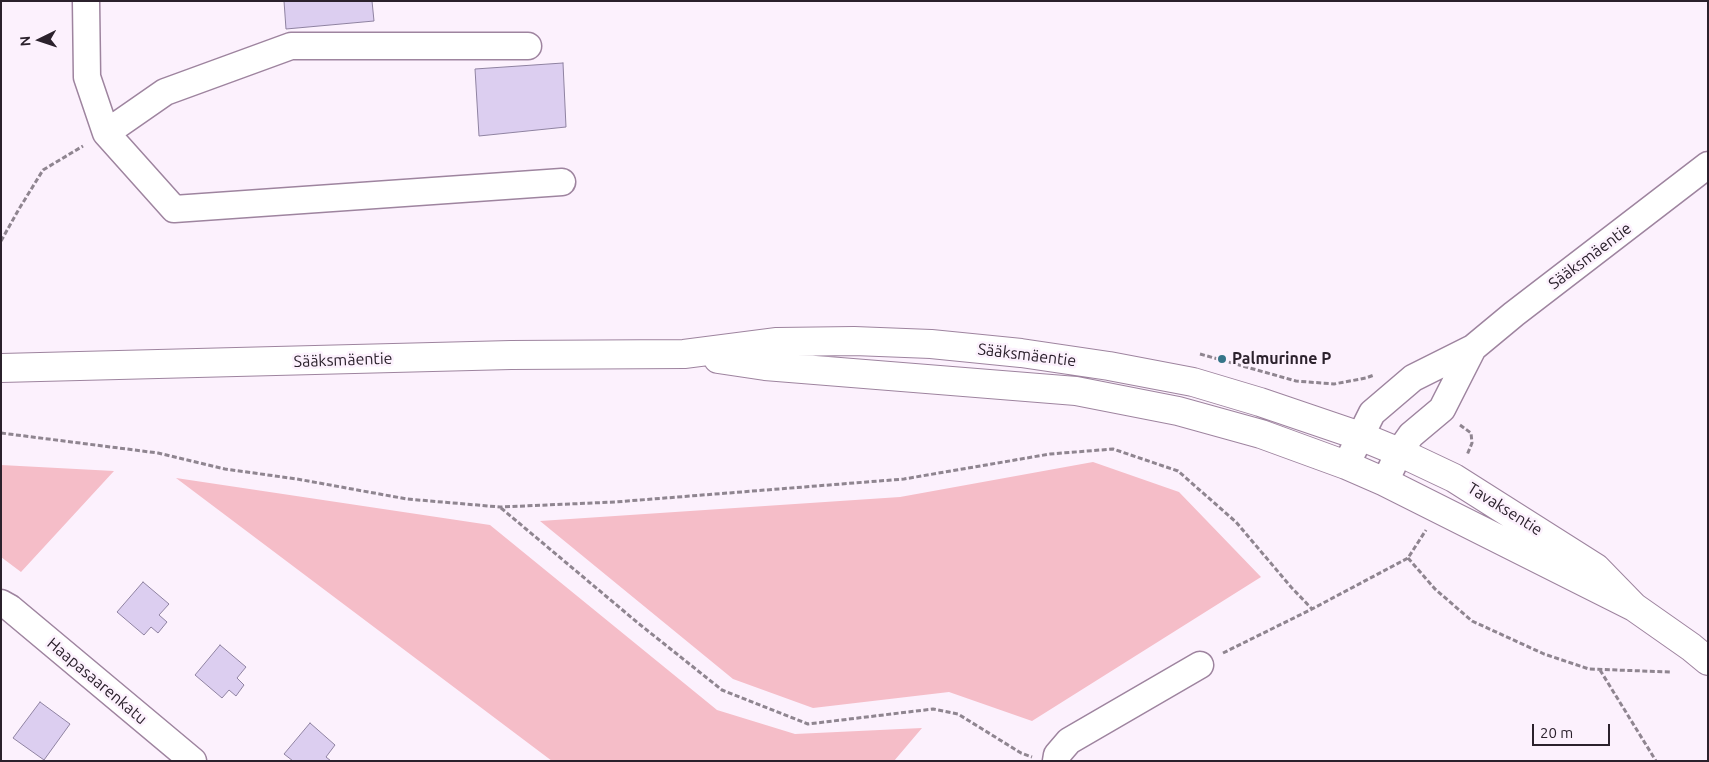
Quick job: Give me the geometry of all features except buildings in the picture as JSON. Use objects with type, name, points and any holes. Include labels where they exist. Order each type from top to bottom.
[{"type":"main road","name":"Sääksmäentie","points":[[1,368],[511,355],[684,354],[777,342],[854,341],[931,344],[1021,353],[1109,366],[1193,382],[1260,402],[1360,436]]},
{"type":"main road","name":"Sääksmäentie","points":[[684,354],[765,366],[1076,390],[1178,411],[1261,434],[1346,464],[1385,482]]},
{"type":"main road","name":"Tavaksentie","points":[[1360,436],[1454,478],[1596,568],[1634,607]]},
{"type":"main road","name":"Tavaksentie","points":[[1385,482],[1634,607],[1708,661]]},
{"type":"street","points":[[86,1],[87,77],[106,133],[174,209],[562,182]]},
{"type":"street","points":[[106,133],[165,92],[291,46],[528,46]]},
{"type":"street","name":"Sääksmäentie","points":[[1346,464],[1372,412],[1414,378],[1473,348],[1514,314],[1708,165]]},
{"type":"street","name":"Sääksmäentie","points":[[1385,482],[1399,452],[1411,435],[1442,410],[1473,348]]},
{"type":"street","name":"Haapasaarenkatu","points":[[1,603],[10,608],[192,761]]},
{"type":"street","points":[[1049,758],[1069,741],[1200,665]]},
{"type":"path","points":[[1,241],[43,170],[106,133]]},
{"type":"path","points":[[1442,410],[1470,433],[1472,443],[1454,478]]},
{"type":"path","points":[[1,433],[158,454],[225,469],[407,498],[500,507],[625,501],[904,479],[1050,454],[1113,449],[1178,471],[1236,522],[1291,588],[1312,609]]},
{"type":"path","points":[[500,507],[722,690],[808,724],[934,709],[958,714],[1021,753],[1049,758]]},
{"type":"path","points":[[1200,665],[1408,558],[1430,523],[1436,508]]},
{"type":"path","points":[[1408,558],[1435,589],[1472,621],[1544,654],[1589,669],[1671,672]]},
{"type":"path","points":[[1600,669],[1656,761]]},
{"type":"shaded area","points":[[1093,462],[1179,492],[1261,577],[1032,721],[949,692],[813,708],[733,679],[540,521],[900,497]]},
{"type":"shaded area","points":[[1,465],[114,471],[21,572],[1,557]]},
{"type":"shaded area","points":[[176,478],[490,525],[717,710],[795,734],[922,728],[894,761],[552,761]]},
{"type":"place","name":"Palmurinne P","points":[[1222,359]]}]
